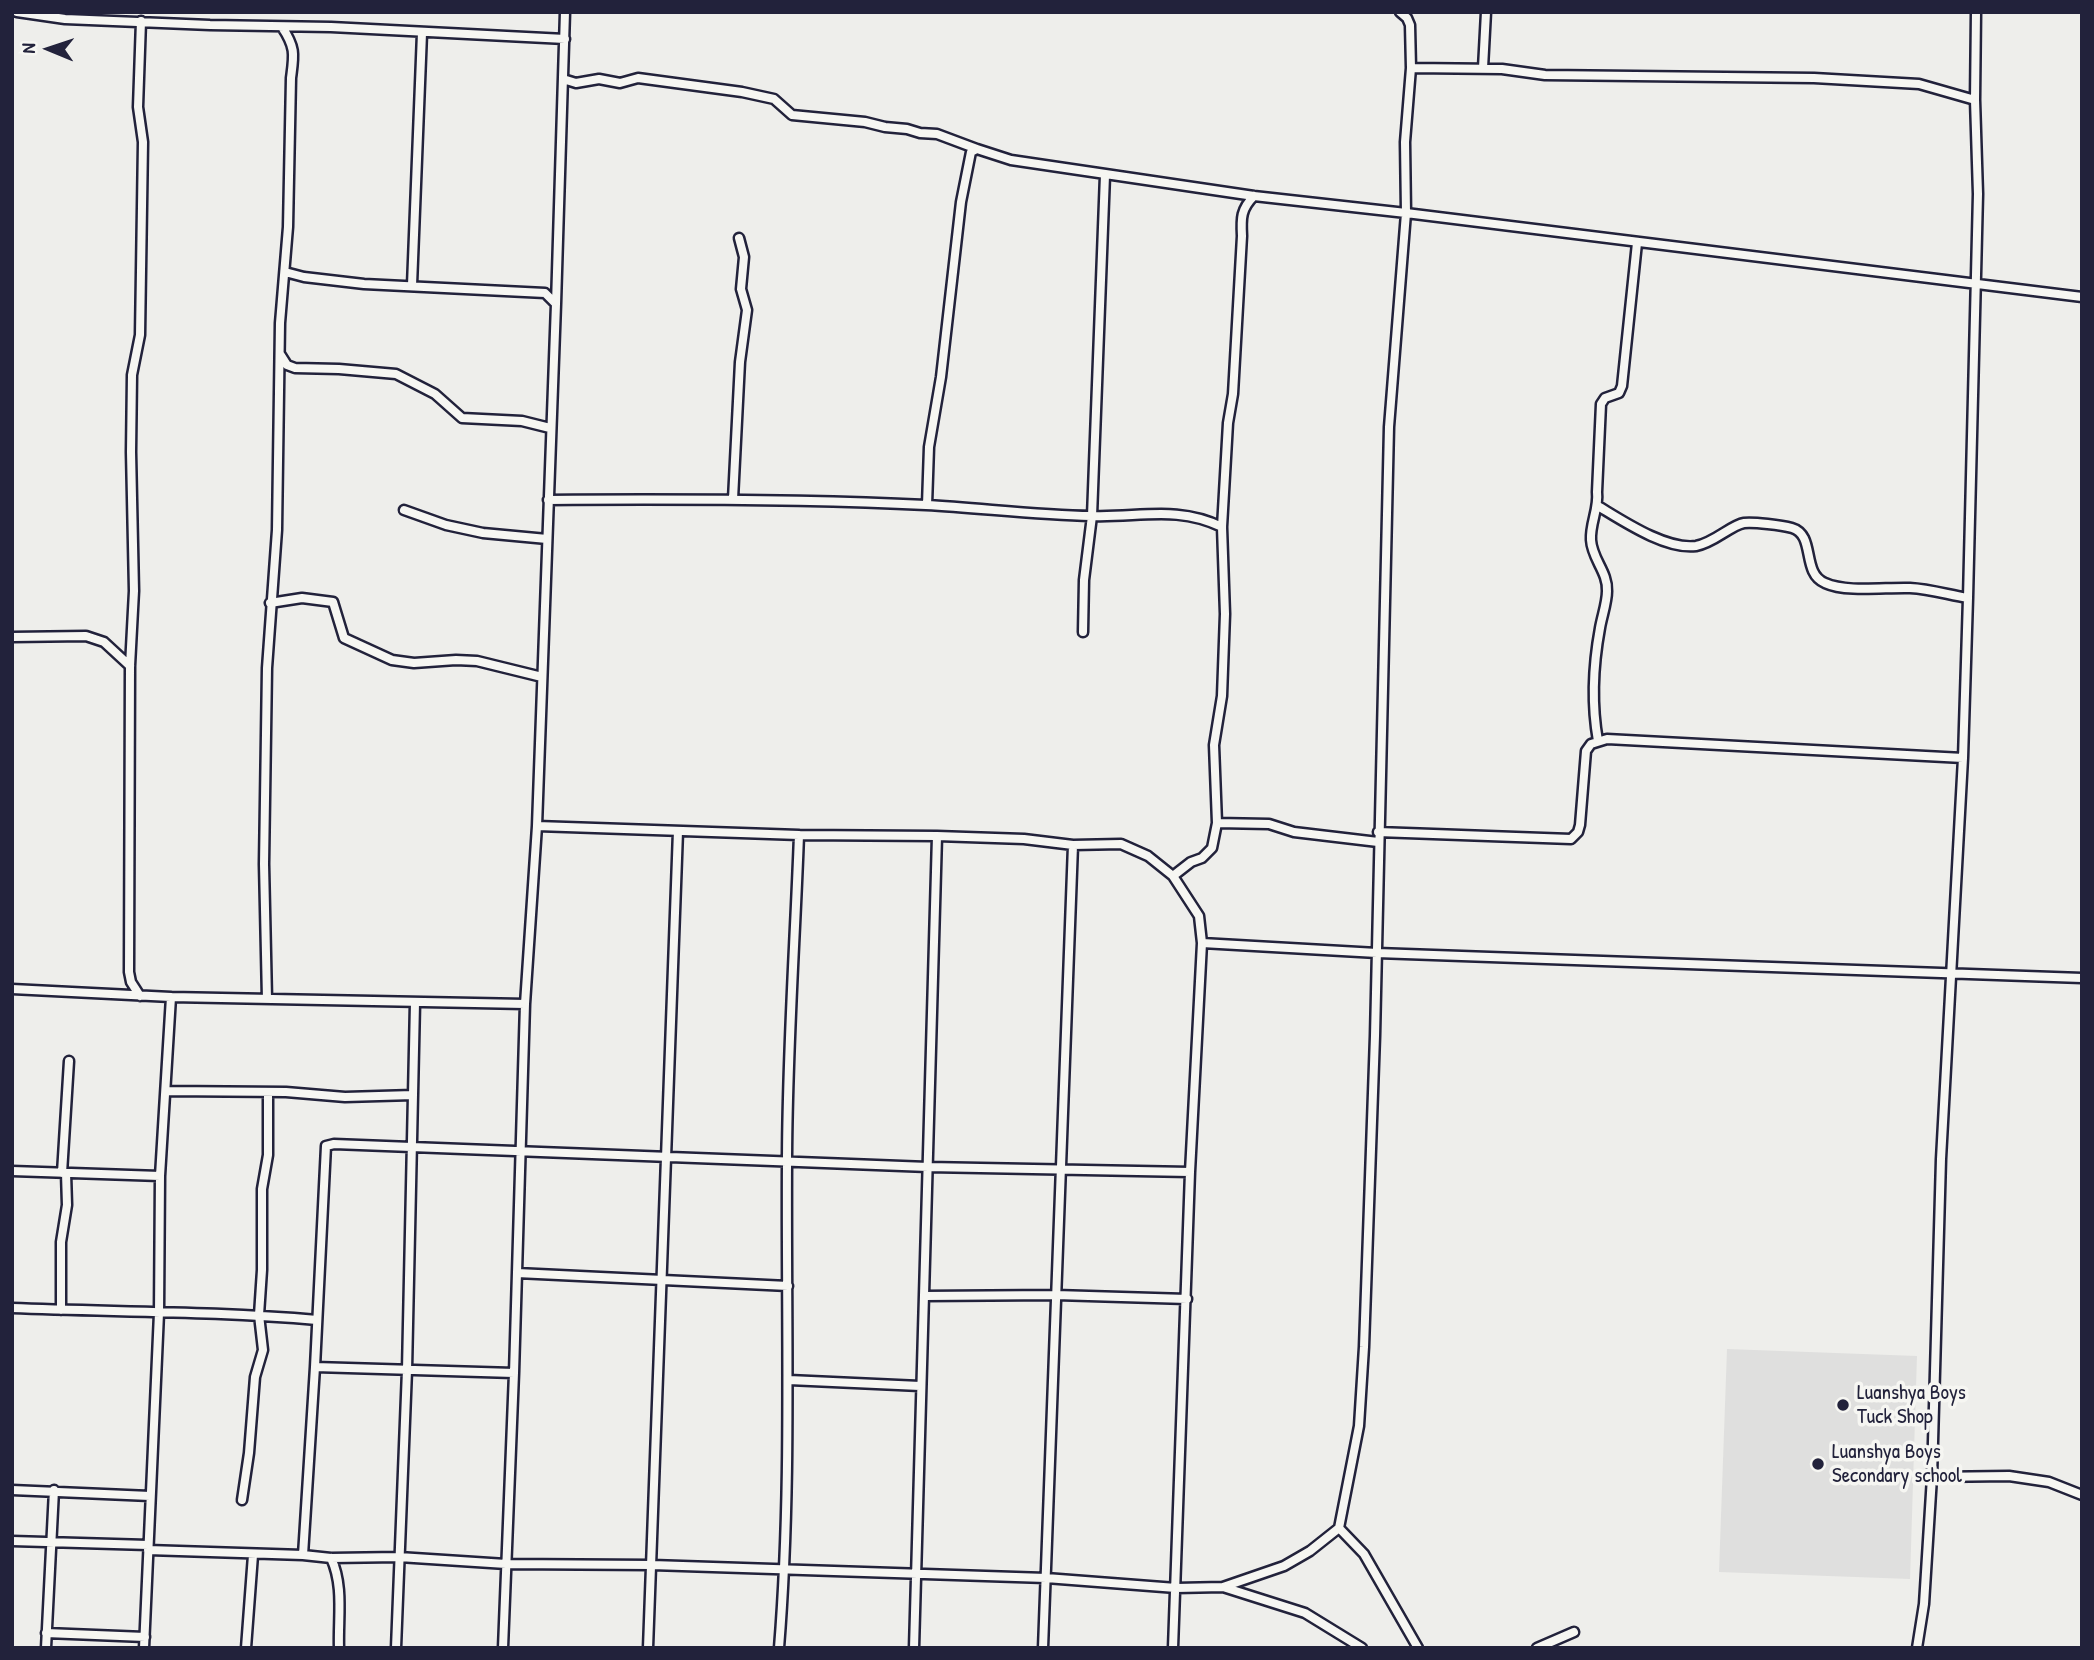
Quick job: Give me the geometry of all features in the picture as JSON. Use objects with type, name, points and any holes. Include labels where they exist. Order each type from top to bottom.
[{"type":"street","points":[[17,12],[48,14],[65,19],[331,27],[565,39]]},
{"type":"street","points":[[503,1648],[525,1004],[537,826],[565,12]]},
{"type":"street","points":[[12,1541],[331,1558],[399,1557],[506,1564],[652,1565],[1046,1578],[1176,1588],[1223,1587],[1284,1566],[1310,1552],[1339,1528],[1359,1426],[1364,1347],[1377,953],[1389,426],[1406,212],[1405,142],[1411,68],[1410,25],[1400,12]]},
{"type":"street","points":[[1483,68],[1486,12]]},
{"type":"street","points":[[1917,1648],[1924,1604],[1931,1477],[1950,973],[1968,598],[1978,194],[1976,12]]},
{"type":"street","points":[[140,996],[131,982],[129,972],[130,666],[134,591],[131,452],[132,375],[140,335],[143,142],[138,107],[141,21]]},
{"type":"street","points":[[267,999],[264,864],[267,680],[270,603],[277,530],[280,323],[285,272],[294,52],[282,27]]},
{"type":"street","points":[[412,285],[422,33]]},
{"type":"street","points":[[1411,68],[1483,68],[1545,75],[1814,78],[1919,84],[1975,100]]},
{"type":"street","points":[[563,79],[576,83],[599,79],[620,83],[638,78],[742,92],[774,99],[792,115],[907,128],[920,133],[937,134],[1011,160],[1050,164],[1105,175],[1254,196],[1406,212],[2082,298]]},
{"type":"street","points":[[928,505],[929,447],[941,377],[961,202],[971,152],[977,149]]},
{"type":"street","points":[[1083,632],[1084,580],[1092,516],[1105,175]]},
{"type":"street","points":[[1173,876],[1191,862],[1202,858],[1212,848],[1217,823],[1214,745],[1222,696],[1225,614],[1222,527],[1228,424],[1234,381],[1241,218],[1244,205],[1254,196]]},
{"type":"street","points":[[733,499],[740,362],[747,310],[741,289],[744,257],[739,238]]},
{"type":"street","points":[[1598,741],[1592,693],[1607,591],[1606,577],[1593,552],[1591,542],[1598,506],[1601,404],[1605,398],[1619,393],[1622,386],[1637,243]]},
{"type":"street","points":[[285,272],[304,278],[364,284],[545,293],[556,304]]},
{"type":"street","points":[[280,354],[287,365],[295,368],[396,374],[444,400],[454,413],[462,418],[522,421],[550,428]]},
{"type":"street","points":[[548,500],[733,499],[928,505],[1092,516],[1172,513],[1203,517],[1222,527]]},
{"type":"street","points":[[1598,506],[1667,543],[1682,546],[1710,542],[1743,523],[1789,527],[1799,530],[1805,538],[1815,577],[1827,584],[1913,588],[1968,598]]},
{"type":"street","points":[[404,510],[446,525],[484,533],[547,539]]},
{"type":"street","points":[[270,603],[302,598],[333,602],[344,638],[392,660],[414,663],[477,661],[542,677]]},
{"type":"street","points":[[12,637],[86,636],[104,642],[130,666]]},
{"type":"street","points":[[1378,832],[1567,840],[1578,832],[1580,825],[1586,751],[1591,744],[1607,739],[1962,758]]},
{"type":"street","points":[[1217,823],[1269,824],[1294,832],[1378,842]]},
{"type":"street","points":[[537,826],[799,835],[937,835],[1024,839],[1073,845],[1121,844],[1147,856],[1173,876],[1199,916],[1202,943],[1190,1172],[1173,1648]]},
{"type":"street","points":[[648,1648],[678,831]]},
{"type":"street","points":[[779,1648],[785,1571],[789,1380],[787,1162],[799,835]]},
{"type":"street","points":[[914,1648],[937,835]]},
{"type":"street","points":[[1043,1648],[1073,845]]},
{"type":"street","points":[[1202,943],[1377,953],[2082,978]]},
{"type":"street","points":[[12,989],[171,998],[525,1004]]},
{"type":"street","points":[[144,1648],[159,1313],[160,1176],[171,998]]},
{"type":"street","points":[[396,1648],[407,1370],[415,1003]]},
{"type":"street","points":[[61,1310],[61,1242],[67,1205],[64,1173],[69,1061]]},
{"type":"street","points":[[167,1091],[268,1094],[286,1092],[345,1097],[413,1095]]},
{"type":"street","points":[[242,1500],[249,1454],[255,1377],[263,1350],[259,1315],[262,1189],[268,1155],[268,1094]]},
{"type":"street","points":[[303,1555],[326,1146],[334,1144],[667,1159],[928,1167],[1190,1172]]},
{"type":"street","points":[[12,1171],[160,1176]]},
{"type":"street","points":[[517,1273],[788,1286]]},
{"type":"street","points":[[924,1296],[1056,1295],[1187,1299]]},
{"type":"street","points":[[12,1308],[259,1315],[317,1320]]},
{"type":"street","points":[[315,1367],[514,1373]]},
{"type":"street","points":[[789,1380],[920,1386]]},
{"type":"street","points":[[1931,1477],[2009,1476],[2049,1482],[2082,1495]]},
{"type":"street","points":[[12,1490],[150,1496]]},
{"type":"street","points":[[46,1648],[54,1490]]},
{"type":"street","points":[[1339,1528],[1364,1554],[1418,1648]]},
{"type":"street","points":[[246,1648],[253,1555]]},
{"type":"street","points":[[331,1558],[339,1575],[339,1648]]},
{"type":"street","points":[[1223,1587],[1305,1613],[1362,1648]]},
{"type":"street","points":[[1536,1648],[1574,1632]]},
{"type":"street","points":[[46,1633],[145,1637]]},
{"type":"shaded area","name":"Luanshya Boys Secondary school","points":[[1727,1349],[1917,1356],[1910,1579],[1719,1572]]},
{"type":"place","name":"Luanshya Boys Tuck Shop","points":[[1843,1405]]},
{"type":"place","name":"Luanshya Boys Secondary school","points":[[1818,1464]]}]
